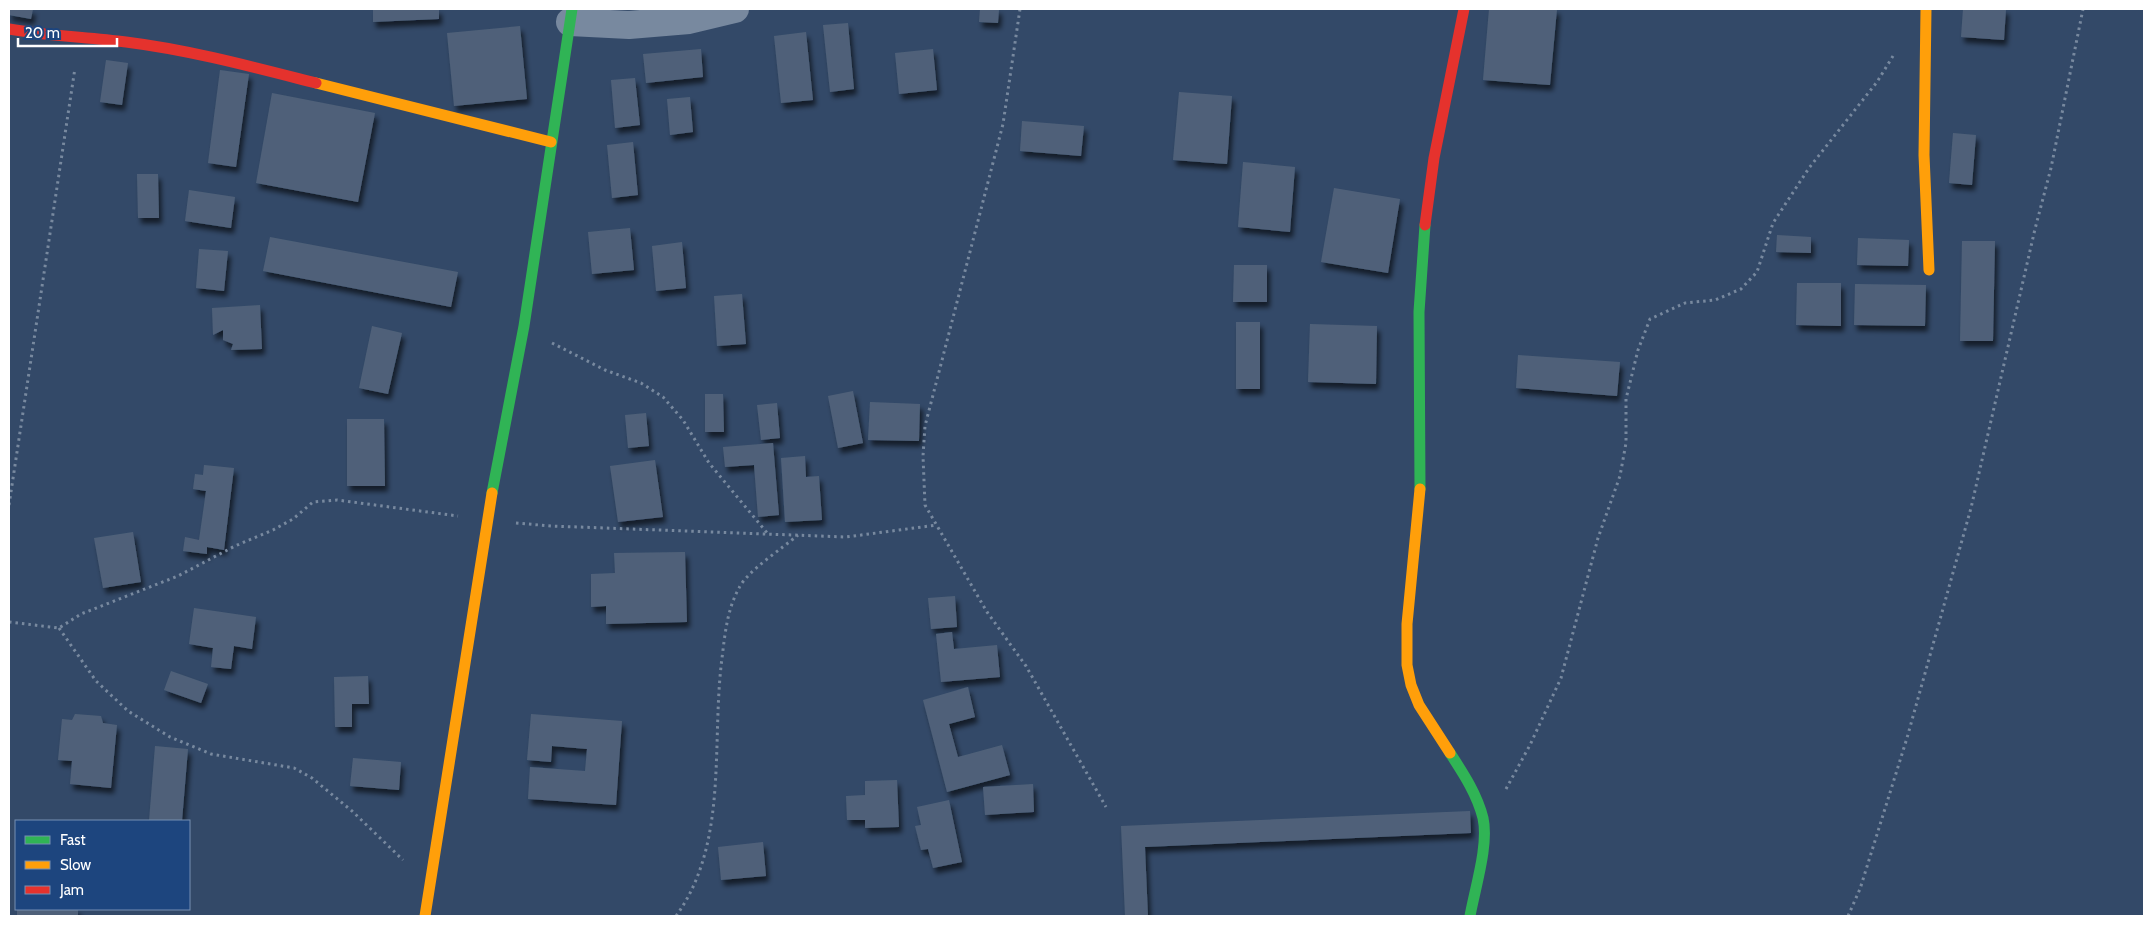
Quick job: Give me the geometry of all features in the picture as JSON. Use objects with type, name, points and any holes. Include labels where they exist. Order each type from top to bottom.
[{"type":"street","points":[[425,916],[487,519],[524,326],[571,15],[629,25],[689,20],[735,9]]},
{"type":"street","points":[[1464,9],[1428,201],[1422,249],[1418,316],[1419,502],[1406,624],[1406,647],[1407,668],[1413,690],[1427,718],[1470,784],[1484,822],[1470,916]]},
{"type":"street","points":[[1926,9],[1924,155],[1929,270]]},
{"type":"street","points":[[9,29],[38,34],[127,42],[221,59],[551,142]]},
{"type":"path","points":[[1020,9],[1003,124],[925,426],[923,456],[925,505],[987,612],[1026,666],[1106,807]]},
{"type":"path","points":[[1848,916],[1860,888],[1907,738],[1971,508],[2035,229],[2051,168],[2083,9]]},
{"type":"path","points":[[9,505],[80,38]]},
{"type":"path","points":[[1484,822],[1512,782],[1561,678],[1598,538],[1620,476],[1626,443],[1626,399],[1638,350],[1650,319],[1685,303],[1715,300],[1741,289],[1757,272],[1773,223],[1809,168],[1877,82],[1896,51]]},
{"type":"path","points":[[524,326],[571,354],[605,370],[641,383],[663,397],[683,420],[709,464],[768,534]]},
{"type":"path","points":[[9,622],[60,628],[81,614],[178,576],[235,546],[273,530],[293,519],[313,502],[337,500],[552,526],[846,537],[937,525]]},
{"type":"path","points":[[676,916],[688,899],[703,860],[710,831],[718,685],[727,621],[739,587],[761,565],[799,535]]},
{"type":"path","points":[[60,628],[96,681],[128,711],[170,737],[210,754],[294,768],[312,778],[352,811],[429,886]]},
{"type":"building","points":[[9,9],[33,9],[31,19],[9,15]]},
{"type":"building","points":[[373,9],[439,9],[439,19],[373,22]]},
{"type":"building","points":[[980,9],[999,9],[998,23],[979,22]]},
{"type":"building","points":[[1489,9],[1557,9],[1550,85],[1483,80]]},
{"type":"building","points":[[1963,9],[2006,9],[2004,40],[1961,37]]},
{"type":"building","points":[[848,23],[854,89],[830,92],[823,25]]},
{"type":"building","points":[[520,26],[527,99],[454,106],[447,33]]},
{"type":"building","points":[[806,32],[813,100],[781,103],[774,36]]},
{"type":"building","points":[[701,49],[703,77],[646,83],[643,54]]},
{"type":"building","points":[[933,49],[937,90],[899,94],[895,53]]},
{"type":"building","points":[[106,60],[128,63],[122,105],[100,102]]},
{"type":"building","points":[[220,70],[249,74],[236,167],[208,163]]},
{"type":"building","points":[[635,78],[640,125],[615,128],[611,80]]},
{"type":"building","points":[[1179,92],[1232,96],[1227,164],[1173,160]]},
{"type":"building","points":[[272,93],[375,113],[358,202],[256,183]]},
{"type":"building","points":[[690,97],[693,132],[670,135],[667,99]]},
{"type":"building","points":[[1022,121],[1084,126],[1081,156],[1020,151]]},
{"type":"building","points":[[1953,133],[1976,135],[1972,185],[1949,183]]},
{"type":"building","points":[[633,142],[638,195],[612,198],[607,145]]},
{"type":"building","points":[[1243,162],[1295,167],[1290,232],[1238,227]]},
{"type":"building","points":[[137,174],[158,174],[159,218],[138,218]]},
{"type":"building","points":[[1334,188],[1400,199],[1388,273],[1321,262]]},
{"type":"building","points":[[189,190],[235,197],[231,228],[185,221]]},
{"type":"building","points":[[630,228],[634,270],[592,274],[588,232]]},
{"type":"building","points":[[1777,235],[1811,237],[1811,253],[1776,252]]},
{"type":"building","points":[[270,237],[458,272],[451,307],[263,271]]},
{"type":"building","points":[[1858,238],[1909,240],[1908,266],[1857,265]]},
{"type":"building","points":[[1962,241],[1995,241],[1993,341],[1960,341]]},
{"type":"building","points":[[682,242],[686,288],[656,291],[652,246]]},
{"type":"building","points":[[199,249],[228,251],[224,291],[196,288]]},
{"type":"building","points":[[1234,265],[1267,265],[1267,302],[1233,302]]},
{"type":"building","points":[[1797,283],[1841,283],[1841,326],[1796,325]]},
{"type":"building","points":[[1855,284],[1926,285],[1925,326],[1854,325]]},
{"type":"building","points":[[742,294],[746,344],[717,346],[714,296]]},
{"type":"building","points":[[260,305],[262,349],[231,350],[233,344],[223,340],[223,330],[213,335],[212,308]]},
{"type":"building","points":[[1236,322],[1260,322],[1260,389],[1236,389]]},
{"type":"building","points":[[1310,324],[1377,326],[1376,384],[1308,382]]},
{"type":"building","points":[[372,326],[402,333],[388,394],[359,388]]},
{"type":"building","points":[[1518,355],[1620,362],[1617,396],[1516,388]]},
{"type":"building","points":[[853,391],[863,443],[838,448],[828,396]]},
{"type":"building","points":[[705,394],[723,394],[724,432],[705,432]]},
{"type":"building","points":[[870,402],[920,404],[919,441],[868,440]]},
{"type":"building","points":[[777,403],[780,438],[761,440],[757,405]]},
{"type":"building","points":[[646,413],[649,446],[628,448],[625,415]]},
{"type":"building","points":[[347,419],[384,419],[385,486],[347,486]]},
{"type":"building","points":[[773,443],[779,515],[758,517],[754,465],[725,467],[723,447]]},
{"type":"building","points":[[805,456],[806,477],[819,476],[822,520],[785,522],[781,458]]},
{"type":"building","points":[[655,460],[663,517],[618,522],[610,466]]},
{"type":"building","points":[[204,465],[234,468],[224,550],[207,547],[207,554],[183,551],[185,537],[199,540],[206,491],[193,489],[195,474],[203,475]]},
{"type":"building","points":[[133,532],[141,582],[103,588],[94,538]]},
{"type":"building","points":[[685,552],[687,622],[606,624],[606,606],[591,607],[591,574],[615,573],[614,553]]},
{"type":"building","points":[[955,596],[957,627],[931,629],[928,598]]},
{"type":"building","points":[[194,608],[256,617],[252,649],[234,646],[231,669],[211,667],[213,648],[189,644]]},
{"type":"building","points":[[952,632],[954,649],[997,645],[1000,677],[941,682],[936,634]]},
{"type":"building","points":[[171,671],[208,684],[201,703],[164,690]]},
{"type":"building","points":[[368,676],[369,704],[352,704],[352,727],[335,727],[334,677]]},
{"type":"building","points":[[968,687],[975,717],[949,724],[958,757],[1002,745],[1010,775],[947,792],[923,700]]},
{"type":"building","points":[[75,714],[101,716],[103,723],[117,725],[111,788],[70,784],[72,761],[58,760],[62,719],[72,720]]},
{"type":"building","points":[[531,714],[622,721],[616,805],[528,799],[530,767],[585,771],[587,749],[552,746],[551,762],[527,760]]},
{"type":"building","points":[[155,746],[188,749],[182,820],[149,820]]},
{"type":"building","points":[[353,758],[401,762],[399,790],[350,786]]},
{"type":"building","points":[[897,780],[899,827],[865,828],[865,820],[847,820],[846,796],[865,795],[865,781]]},
{"type":"building","points":[[1033,784],[1034,812],[985,815],[983,787]]},
{"type":"building","points":[[949,800],[962,862],[933,868],[928,849],[921,850],[915,826],[921,825],[917,807]]},
{"type":"building","points":[[1470,811],[1471,833],[1145,847],[1148,916],[1125,916],[1121,826]]},
{"type":"building","points":[[763,842],[766,876],[721,880],[718,847]]},
{"type":"building","points":[[17,910],[78,910],[78,916],[17,916]]},
{"type":"traffic: fast","points":[[492,493],[524,326],[572,9]]},
{"type":"traffic: fast","points":[[1420,489],[1419,312],[1425,225]]},
{"type":"traffic: fast","points":[[1450,753],[1465,776],[1483,818],[1483,853],[1470,916]]},
{"type":"traffic: slow","points":[[1926,9],[1924,155],[1929,270]]},
{"type":"traffic: slow","points":[[316,83],[551,142]]},
{"type":"traffic: slow","points":[[1420,489],[1407,624],[1407,665],[1411,685],[1419,705],[1450,753]]},
{"type":"traffic: slow","points":[[425,916],[492,493]]},
{"type":"traffic: jam","points":[[1425,225],[1434,158],[1464,9]]},
{"type":"traffic: jam","points":[[9,29],[126,42],[174,50],[221,59],[316,83]]}]
